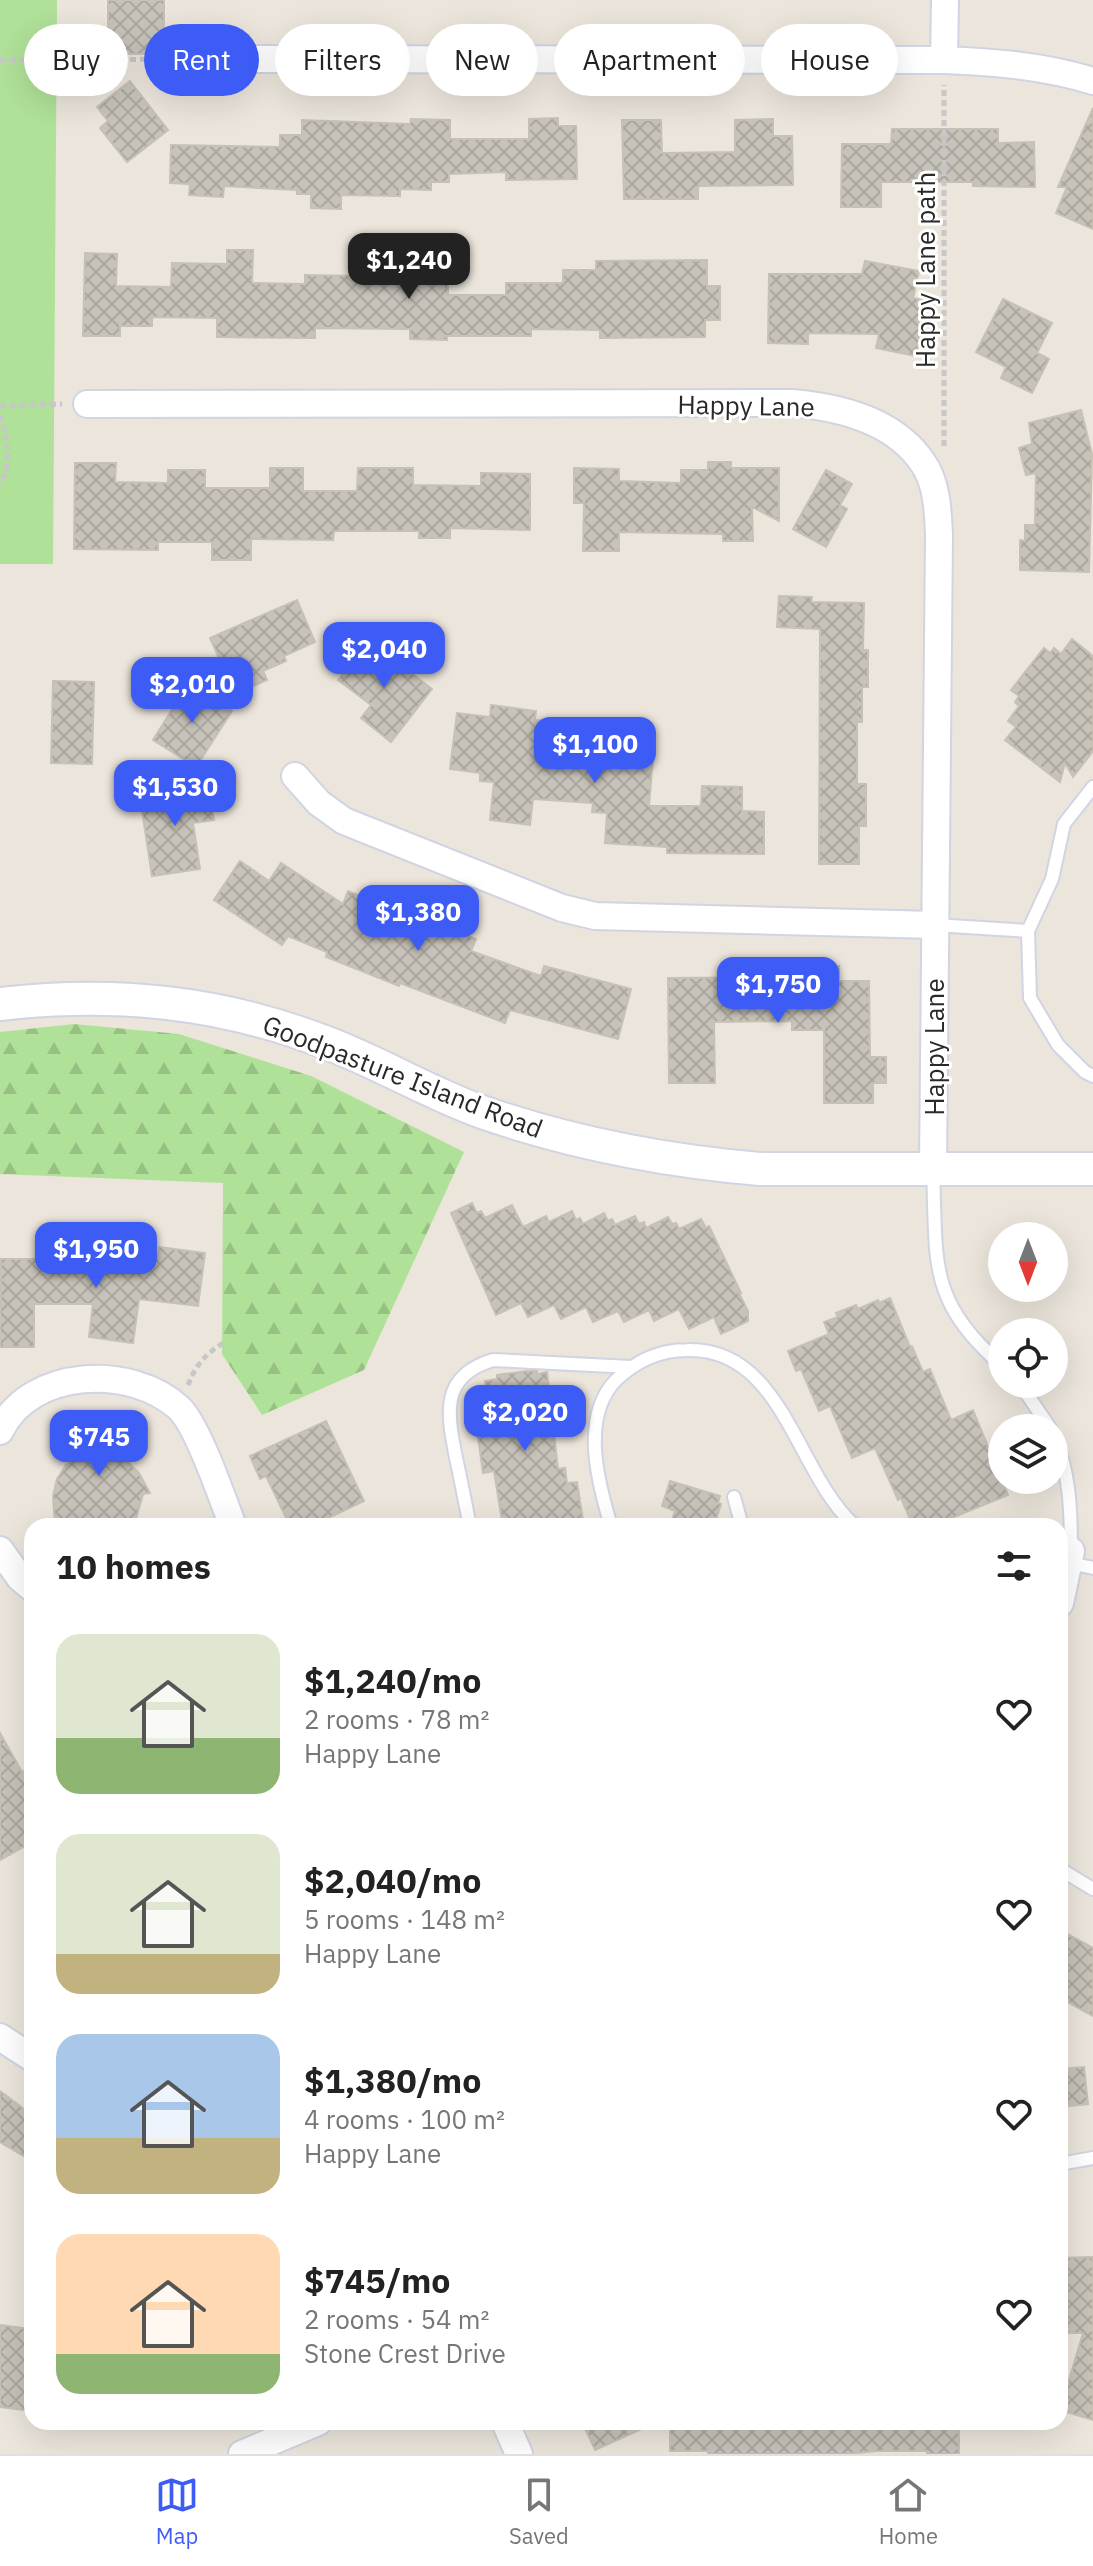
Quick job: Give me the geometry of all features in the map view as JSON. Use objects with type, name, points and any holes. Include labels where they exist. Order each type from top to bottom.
[{"type":"street","points":[[944,60],[945,0]]},
{"type":"street","points":[[259,59],[944,60],[1042,67],[1093,81]]},
{"type":"street","name":"Happy Lane","points":[[87,404],[792,403],[845,411],[871,422],[910,448],[930,477],[939,535],[933,1169]]},
{"type":"street","points":[[295,776],[319,803],[344,821],[562,908],[595,916],[935,925]]},
{"type":"street","name":"Goodpasture Island Road","points":[[0,1004],[92,997],[204,1007],[263,1021],[328,1043],[480,1111],[543,1131],[654,1156],[760,1169],[1093,1169]]},
{"type":"street","points":[[0,1431],[5,1421],[23,1403],[50,1388],[78,1378],[106,1378],[132,1383],[179,1408],[191,1425],[230,1518]]},
{"type":"street","points":[[0,1550],[24,1581]]},
{"type":"street","points":[[0,2037],[24,2053]]},
{"type":"street","points":[[242,2454],[299,2430]]},
{"type":"street","points":[[508,2430],[519,2454]]},
{"type":"lane","points":[[1093,787],[1064,824],[1052,879],[1028,931],[1030,998],[1058,1045],[1093,1076]]},
{"type":"lane","points":[[935,925],[1028,931]]},
{"type":"lane","points":[[933,1169],[938,1274],[943,1291],[966,1330],[988,1352]]},
{"type":"lane","points":[[609,1518],[598,1466],[596,1430],[606,1392],[631,1367],[657,1354],[685,1350],[714,1352],[741,1364],[758,1378],[836,1506],[847,1518]]},
{"type":"lane","points":[[468,1518],[449,1422],[452,1391],[458,1379],[481,1363],[493,1360],[631,1367]]},
{"type":"lane","points":[[1068,1487],[1073,1558]]},
{"type":"lane","points":[[734,1497],[740,1518]]},
{"type":"lane","points":[[1068,1874],[1093,1889]]},
{"type":"lane","points":[[1068,2163],[1093,2158]]},
{"type":"path","points":[[0,60],[144,59]]},
{"type":"path","name":"Happy Lane path","points":[[930,477],[945,445],[946,435],[944,60]]},
{"type":"path","points":[[0,406],[87,404]]},
{"type":"path","points":[[0,415],[9,454],[0,485]]},
{"type":"path","points":[[179,1408],[200,1361],[209,1351],[227,1341]]},
{"type":"green space","points":[[0,0],[57,0],[57,24],[24,24],[24,96],[56,96],[53,564],[0,564]]},
{"type":"green space","points":[[74,1024],[179,1034],[311,1076],[464,1152],[364,1370],[262,1415],[222,1354],[223,1183],[0,1174],[0,1032]]},
{"type":"building","points":[[108,0],[164,0],[164,24],[144,24],[144,54],[128,54],[128,24],[108,24]]},
{"type":"building","points":[[130,81],[168,130],[127,162],[100,128],[108,121],[97,107],[111,96],[128,96]]},
{"type":"building","points":[[1093,108],[1093,229],[1056,213],[1067,187],[1058,187]]},
{"type":"building","points":[[558,118],[558,126],[576,126],[577,179],[506,180],[506,172],[449,174],[449,182],[431,182],[431,190],[400,189],[400,196],[341,195],[341,209],[311,208],[311,194],[297,194],[297,190],[224,186],[223,197],[189,195],[190,184],[170,183],[171,145],[280,147],[280,135],[302,135],[302,120],[410,124],[411,119],[450,120],[450,139],[529,139],[529,119]]},
{"type":"building","points":[[773,119],[773,136],[792,136],[793,185],[698,186],[698,199],[624,199],[622,120],[661,120],[662,153],[735,152],[735,120]]},
{"type":"building","points":[[892,129],[998,129],[998,143],[1034,142],[1035,187],[973,186],[973,182],[881,182],[881,207],[841,207],[842,144],[891,144]]},
{"type":"building","points":[[227,250],[253,250],[252,283],[305,284],[305,275],[359,276],[359,261],[400,261],[400,269],[448,270],[448,295],[506,295],[506,283],[563,283],[563,270],[596,270],[596,261],[707,260],[707,286],[720,286],[720,320],[705,320],[705,337],[600,338],[600,330],[531,329],[531,336],[447,336],[447,340],[410,339],[410,329],[315,328],[315,338],[217,337],[217,318],[152,317],[152,326],[120,326],[120,336],[83,336],[85,253],[117,254],[116,286],[171,287],[172,263],[227,264]]},
{"type":"building","points":[[865,261],[919,271],[913,298],[927,301],[916,356],[876,348],[879,334],[808,333],[808,344],[768,343],[769,274],[862,274]]},
{"type":"building","points":[[1003,299],[1052,323],[1037,353],[1049,359],[1032,393],[1001,378],[1006,367],[976,352]]},
{"type":"building","points":[[1081,410],[1092,454],[1089,572],[1020,570],[1020,540],[1025,541],[1025,525],[1035,525],[1036,473],[1026,475],[1019,448],[1032,444],[1029,423]]},
{"type":"building","points":[[708,462],[731,462],[731,468],[779,468],[779,521],[752,507],[753,541],[723,541],[723,534],[619,532],[619,551],[583,551],[584,503],[574,503],[574,468],[619,469],[619,481],[681,483],[681,470],[708,470]]},
{"type":"building","points":[[75,463],[116,463],[115,482],[168,483],[168,470],[205,470],[205,488],[270,488],[270,468],[303,468],[303,491],[357,491],[358,468],[413,468],[413,485],[481,486],[481,473],[530,474],[530,530],[450,528],[450,538],[419,538],[419,531],[334,531],[333,540],[251,539],[251,560],[212,560],[212,542],[158,542],[158,550],[74,549]]},
{"type":"building","points":[[826,470],[852,484],[840,505],[847,509],[826,547],[793,529]]},
{"type":"building","points":[[779,596],[812,597],[811,602],[864,603],[863,650],[868,650],[868,687],[862,687],[862,722],[857,722],[857,784],[866,784],[866,826],[859,826],[859,864],[819,864],[820,629],[777,627]]},
{"type":"building","points":[[297,600],[315,642],[284,656],[286,661],[263,671],[267,680],[235,694],[210,638]]},
{"type":"building","points":[[1072,639],[1093,656],[1093,751],[1073,777],[1065,763],[1060,782],[1005,740],[1016,727],[1008,721],[1019,706],[1015,702],[1019,696],[1011,690],[1044,648],[1050,653],[1054,648],[1061,654]]},
{"type":"building","points":[[368,640],[432,689],[391,742],[361,718],[371,705],[338,680]]},
{"type":"building","points":[[53,681],[94,682],[92,764],[51,763]]},
{"type":"building","points":[[188,684],[232,711],[196,767],[153,740]]},
{"type":"building","points":[[491,705],[536,711],[535,720],[595,724],[593,751],[653,758],[649,806],[701,806],[702,786],[742,787],[742,811],[764,812],[764,854],[667,853],[667,847],[605,843],[607,813],[592,812],[593,803],[533,799],[530,825],[490,820],[494,782],[480,781],[480,773],[450,769],[457,713],[490,717]]},
{"type":"building","points":[[208,785],[214,820],[193,823],[200,869],[152,876],[140,797]]},
{"type":"building","points":[[240,861],[269,881],[281,863],[343,904],[348,891],[476,939],[471,951],[541,976],[544,966],[631,989],[618,1039],[510,1010],[505,1023],[326,957],[327,952],[288,936],[282,945],[214,900]]},
{"type":"building","points":[[812,966],[839,966],[839,981],[869,981],[870,1057],[886,1057],[886,1083],[873,1083],[873,1103],[824,1103],[824,1030],[792,1030],[792,1021],[714,1022],[715,1083],[669,1083],[668,978],[812,977]]},
{"type":"building","points":[[472,1203],[477,1213],[481,1211],[485,1218],[512,1205],[523,1227],[546,1216],[549,1222],[572,1211],[576,1220],[580,1218],[583,1224],[604,1213],[608,1221],[612,1219],[615,1225],[635,1216],[639,1224],[644,1222],[646,1228],[668,1217],[679,1229],[701,1219],[706,1228],[709,1226],[741,1293],[748,1311],[748,1321],[721,1334],[714,1317],[689,1329],[679,1309],[654,1321],[649,1310],[624,1322],[618,1311],[593,1322],[586,1307],[561,1319],[554,1305],[528,1317],[521,1303],[496,1315],[451,1213]]},
{"type":"building","points":[[159,1247],[205,1253],[198,1306],[139,1299],[133,1343],[89,1337],[93,1304],[34,1304],[34,1347],[0,1347],[1,1259],[99,1259],[100,1248],[158,1256]]},
{"type":"building","points":[[890,1298],[923,1372],[930,1369],[951,1420],[973,1410],[988,1446],[988,1494],[1008,1495],[952,1518],[910,1518],[901,1498],[898,1500],[875,1448],[852,1458],[830,1406],[819,1411],[801,1369],[796,1371],[788,1351],[829,1334],[824,1322],[838,1317],[836,1313],[856,1305],[858,1309],[878,1300],[879,1303]]},
{"type":"building","points":[[547,1372],[558,1469],[565,1468],[567,1483],[577,1482],[583,1518],[502,1518],[494,1471],[483,1473],[477,1430],[482,1430],[477,1391],[486,1390],[485,1381],[497,1379],[497,1375]]},
{"type":"building","points":[[99,1417],[137,1426],[119,1453],[139,1473],[150,1493],[143,1494],[136,1518],[54,1518],[53,1496],[57,1479],[66,1465],[81,1454],[68,1421]]},
{"type":"building","points":[[326,1421],[364,1501],[328,1518],[286,1518],[266,1476],[260,1479],[250,1456]]},
{"type":"building","points":[[670,1481],[720,1496],[718,1503],[721,1504],[717,1518],[673,1518],[675,1511],[662,1506]]},
{"type":"building","points":[[0,1733],[24,1771],[24,1846],[0,1860]]},
{"type":"building","points":[[1068,1934],[1093,1948],[1093,2016],[1068,2002]]},
{"type":"building","points":[[1084,2067],[1088,2104],[1068,2106],[1068,2068]]},
{"type":"building","points":[[0,2091],[24,2109],[24,2156],[0,2142]]},
{"type":"building","points":[[1093,2257],[1093,2420],[1068,2412],[1068,2383],[1083,2333],[1068,2333],[1068,2258]]},
{"type":"building","points":[[0,2325],[24,2328],[24,2410],[0,2407]]},
{"type":"building","points":[[586,2430],[639,2430],[595,2450]]},
{"type":"building","points":[[670,2430],[959,2430],[959,2454],[927,2454],[927,2451],[708,2454],[708,2451],[670,2451]]}]
